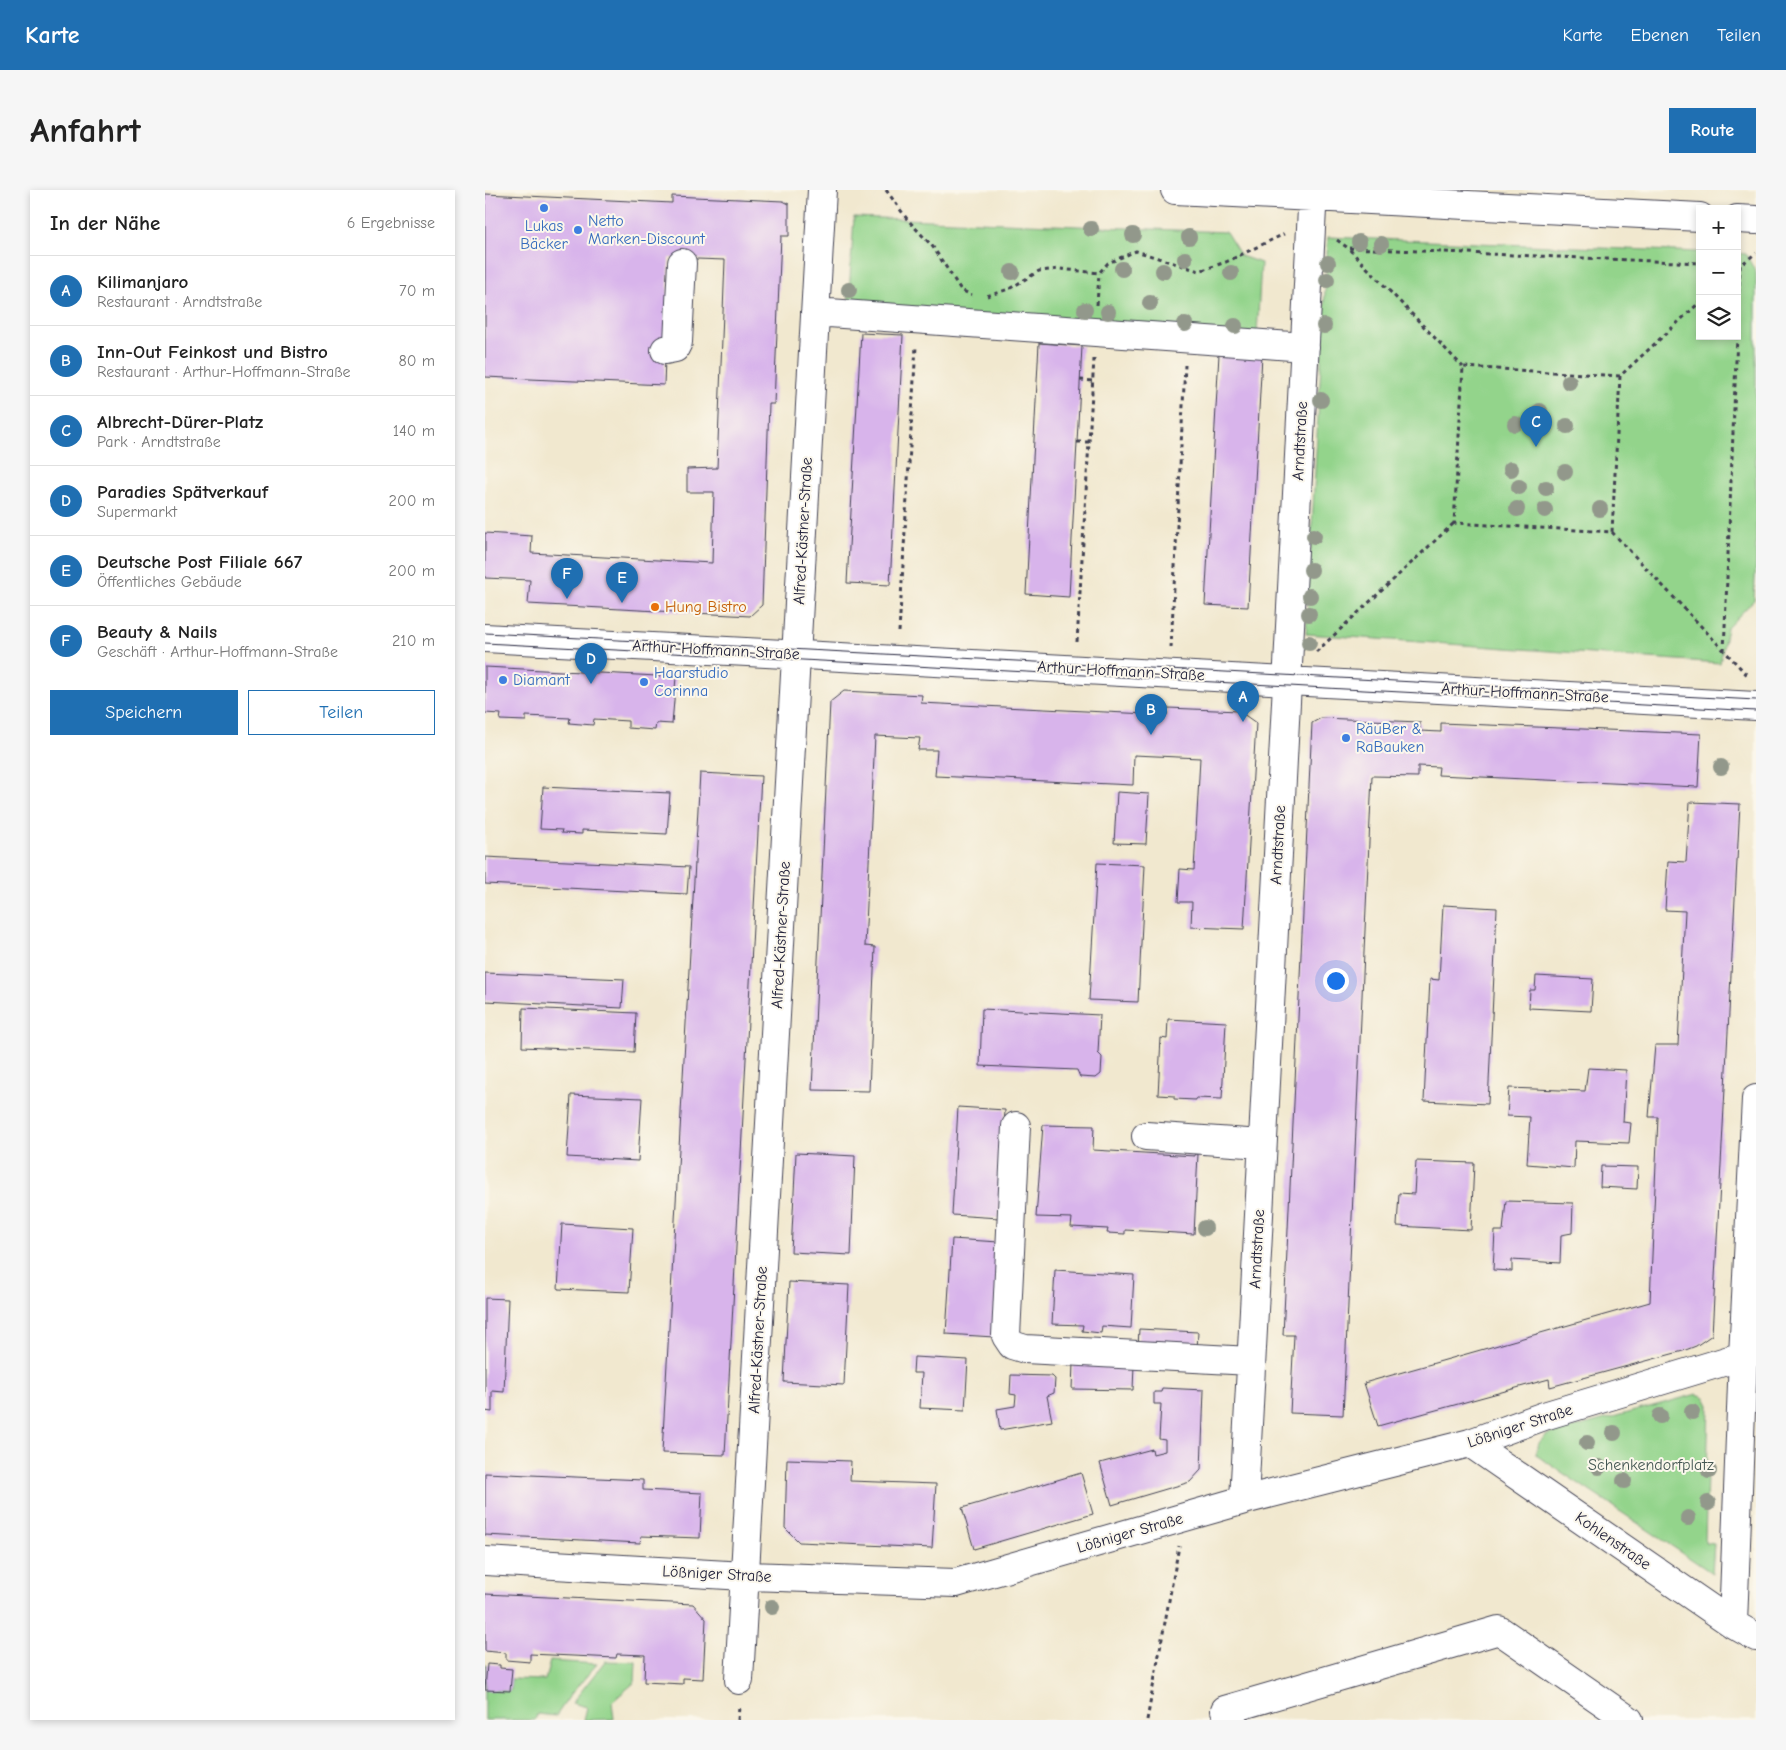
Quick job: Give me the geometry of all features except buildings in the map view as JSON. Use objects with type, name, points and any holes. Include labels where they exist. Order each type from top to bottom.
[{"type":"street","name":"Alfred-Kästner-Straße","points":[[739,1680],[821,190]]},
{"type":"street","points":[[1175,190],[1312,202],[1696,217]]},
{"type":"street","name":"Arndtstraße","points":[[1244,1500],[1312,202]]},
{"type":"street","points":[[1741,219],[1756,220]]},
{"type":"street","points":[[665,350],[675,348],[678,342],[682,263]]},
{"type":"street","points":[[815,312],[917,321],[1305,347]]},
{"type":"street","name":"Arthur-Hoffmann-Straße","points":[[485,638],[1756,706]]},
{"type":"street","points":[[1744,1630],[1756,1099]]},
{"type":"street","points":[[1016,1126],[1006,1336],[1012,1345],[1025,1349],[1251,1361]]},
{"type":"street","points":[[1146,1136],[1263,1144]]},
{"type":"street","name":"Lößniger Straße","points":[[485,1561],[745,1576],[956,1583],[1244,1500],[1470,1443],[1544,1416],[1749,1354]]},
{"type":"street","name":"Kohlenstraße","points":[[1470,1443],[1744,1630]]},
{"type":"street","points":[[1225,1710],[1499,1630],[1629,1720]]},
{"type":"path","points":[[886,190],[907,219],[933,247],[961,290],[979,298],[1009,289],[1039,271],[1060,270],[1099,273],[1108,263],[1135,251],[1199,271],[1226,262],[1312,202]]},
{"type":"path","points":[[1620,376],[1463,367],[1348,248],[1696,263]]},
{"type":"path","points":[[1741,264],[1756,253]]},
{"type":"path","points":[[1612,532],[1620,376],[1696,306]]},
{"type":"path","points":[[897,660],[917,321]]},
{"type":"path","points":[[1075,669],[1096,332]]},
{"type":"path","points":[[1169,674],[1187,340]]},
{"type":"path","points":[[1724,651],[1737,340]]},
{"type":"path","points":[[1331,638],[1454,523],[1463,367]]},
{"type":"path","points":[[1080,380],[1093,381]]},
{"type":"path","points":[[1077,442],[1089,442]]},
{"type":"path","points":[[1454,523],[1612,532],[1750,678]]},
{"type":"path","points":[[1147,1720],[1184,1517]]},
{"type":"green space","points":[[854,217],[1226,232],[1241,256],[1261,263],[1257,334],[848,308]]},
{"type":"green space","points":[[1328,237],[1696,252],[1696,340],[1741,340],[1741,253],[1746,254],[1756,273],[1756,558],[1754,600],[1727,628],[1720,663],[1306,634]]},
{"type":"green space","name":"Schenkendorfplatz","points":[[1697,1394],[1705,1397],[1709,1405],[1705,1543],[1714,1544],[1712,1573],[1536,1455],[1539,1444],[1547,1435]]},
{"type":"green space","points":[[550,1661],[597,1664],[571,1694],[556,1716],[537,1714],[535,1720],[485,1720],[485,1690],[510,1691],[511,1679],[545,1680]]},
{"type":"green space","points":[[605,1661],[636,1662],[635,1682],[612,1702],[614,1719],[584,1720],[587,1707],[572,1703]]},
{"type":"tram line","points":[[485,633],[1756,700]]},
{"type":"tram line","points":[[485,643],[1756,711]]},
{"type":"place","name":"Lukas Bäcker","points":[[544,208]]},
{"type":"place","name":"Netto Marken-Discount","points":[[578,230]]},
{"type":"place","name":"Albrecht-Dürer-Platz","points":[[1536,447]]},
{"type":"place","name":"Beauty & Nails","points":[[567,599]]},
{"type":"place","name":"Deutsche Post Filiale 667","points":[[622,603]]},
{"type":"place","name":"Hung Bistro","points":[[655,607]]},
{"type":"place","name":"Diamant","points":[[503,680]]},
{"type":"place","name":"Haarstudio Corinna","points":[[644,682]]},
{"type":"place","name":"Paradies Spätverkauf","points":[[591,684]]},
{"type":"place","name":"Kilimanjaro","points":[[1243,722]]},
{"type":"place","name":"Inn-Out Feinkost und Bistro","points":[[1151,735]]},
{"type":"place","name":"RäuBer & RaBauken","points":[[1346,738]]}]
